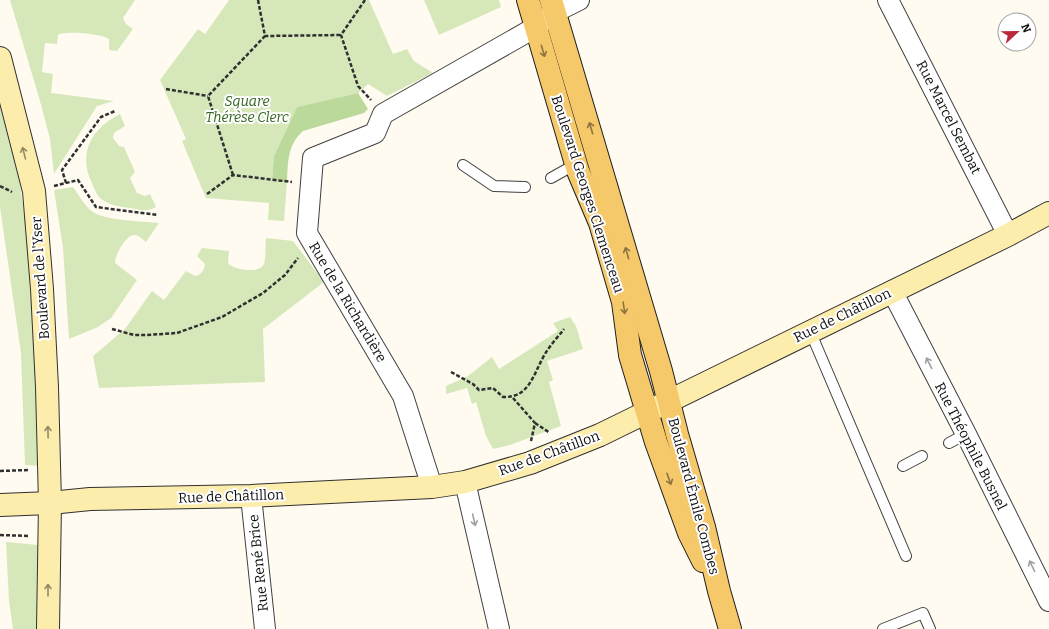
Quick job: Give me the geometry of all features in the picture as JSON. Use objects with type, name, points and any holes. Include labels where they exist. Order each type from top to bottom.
[{"type":"main road","name":"Boulevard Georges Clemenceau","points":[[528,0],[576,164],[600,223],[623,302],[630,355],[647,412]]},
{"type":"main road","name":"Boulevard Georges Clemenceau","points":[[553,6],[662,371],[668,400]]},
{"type":"main road","name":"Boulevard Émile Combes","points":[[668,400],[704,527],[718,591],[730,629]]},
{"type":"main road","name":"Boulevard Émile Combes","points":[[647,412],[656,442],[689,533],[718,591]]},
{"type":"street","points":[[383,114],[536,27],[553,6],[579,0]]},
{"type":"street","name":"Rue Marcel Sembat","points":[[888,0],[1008,235]]},
{"type":"street","name":"Boulevard de l'Yser","points":[[0,58],[34,191],[43,296],[50,503],[48,537],[48,629]]},
{"type":"street","name":"Rue de la Richardière","points":[[383,114],[375,133],[313,158],[307,233],[403,396],[432,487]]},
{"type":"street","name":"Rue de Châtillon","points":[[0,505],[50,503],[90,499],[251,496],[432,487],[465,482],[530,463],[600,435],[668,400],[1008,235],[1049,213]]},
{"type":"street","name":"Rue Théophile Busnel","points":[[892,291],[958,438],[1049,601]]},
{"type":"street","points":[[465,482],[500,629]]},
{"type":"street","name":"Rue René Brice","points":[[251,496],[265,629]]},
{"type":"lane","points":[[551,178],[576,164]]},
{"type":"lane","points":[[463,165],[494,186],[525,187]]},
{"type":"lane","points":[[810,331],[906,556]]},
{"type":"lane","points":[[903,466],[922,456]]},
{"type":"lane","points":[[883,629],[923,613],[930,629]]},
{"type":"path","points":[[258,0],[265,36]]},
{"type":"path","points":[[341,35],[365,0]]},
{"type":"path","points":[[208,96],[265,36],[341,35]]},
{"type":"path","points":[[341,35],[358,86],[383,114]]},
{"type":"path","points":[[166,89],[208,96]]},
{"type":"path","points":[[208,96],[233,175]]},
{"type":"path","points":[[66,183],[62,170],[101,117],[115,111]]},
{"type":"path","points":[[207,194],[233,175],[287,182]]},
{"type":"path","points":[[34,191],[78,180],[96,207],[158,215]]},
{"type":"path","points":[[112,329],[146,335],[177,333],[222,317],[263,293],[285,275],[296,259],[317,250]]},
{"type":"path","points":[[451,372],[473,384],[480,390],[493,388],[503,397],[514,398],[527,389],[546,352],[564,329]]},
{"type":"path","points":[[514,398],[535,423],[530,443]]},
{"type":"path","points":[[0,471],[48,470]]},
{"type":"path","points":[[0,535],[48,537]]},
{"type":"green space","points":[[10,0],[135,0],[123,18],[126,24],[133,29],[117,51],[109,50],[109,39],[84,33],[68,33],[58,35],[57,44],[45,43],[42,72],[53,74],[51,93],[114,101],[97,106],[54,174],[50,139]]},
{"type":"green space","name":"Square Thérèse Clerc","points":[[229,0],[369,0],[393,54],[407,49],[414,61],[433,73],[387,96],[368,84],[358,93],[297,107],[274,156],[272,180],[287,182],[284,221],[268,220],[269,203],[206,198],[182,141],[186,139],[160,80],[198,29],[205,34]]},
{"type":"green space","points":[[424,0],[499,0],[501,7],[439,35]]},
{"type":"green space","points":[[0,91],[17,166],[33,270],[39,466],[25,465],[21,353],[0,207]]},
{"type":"green space","points":[[358,93],[368,109],[364,113],[303,131],[298,136],[291,148],[288,161],[287,182],[272,180],[274,156],[297,107]]},
{"type":"green space","points":[[120,114],[125,126],[114,133],[113,138],[119,146],[124,147],[135,172],[130,178],[137,193],[145,196],[150,194],[156,207],[153,209],[137,209],[115,205],[104,201],[97,194],[88,172],[86,162],[90,142],[102,126]]},
{"type":"green space","points":[[73,187],[87,207],[99,215],[116,219],[159,223],[146,242],[139,236],[131,236],[124,242],[119,251],[115,263],[137,280],[111,318],[98,327],[69,339],[63,248],[54,190]]},
{"type":"green space","points":[[266,238],[293,241],[324,282],[263,329],[265,382],[99,388],[93,356],[125,329],[152,291],[164,300],[186,271],[195,276],[201,274],[205,264],[197,256],[202,248],[229,251],[228,263],[235,268],[252,270],[262,267],[265,259]]},
{"type":"green space","points":[[570,317],[576,326],[583,349],[547,361],[553,380],[549,382],[561,426],[510,445],[493,449],[486,436],[476,402],[472,404],[467,388],[446,394],[446,386],[468,376],[492,357],[499,369],[558,331],[553,323]]},
{"type":"green space","points":[[6,542],[38,545],[39,629],[13,629],[9,601]]}]
